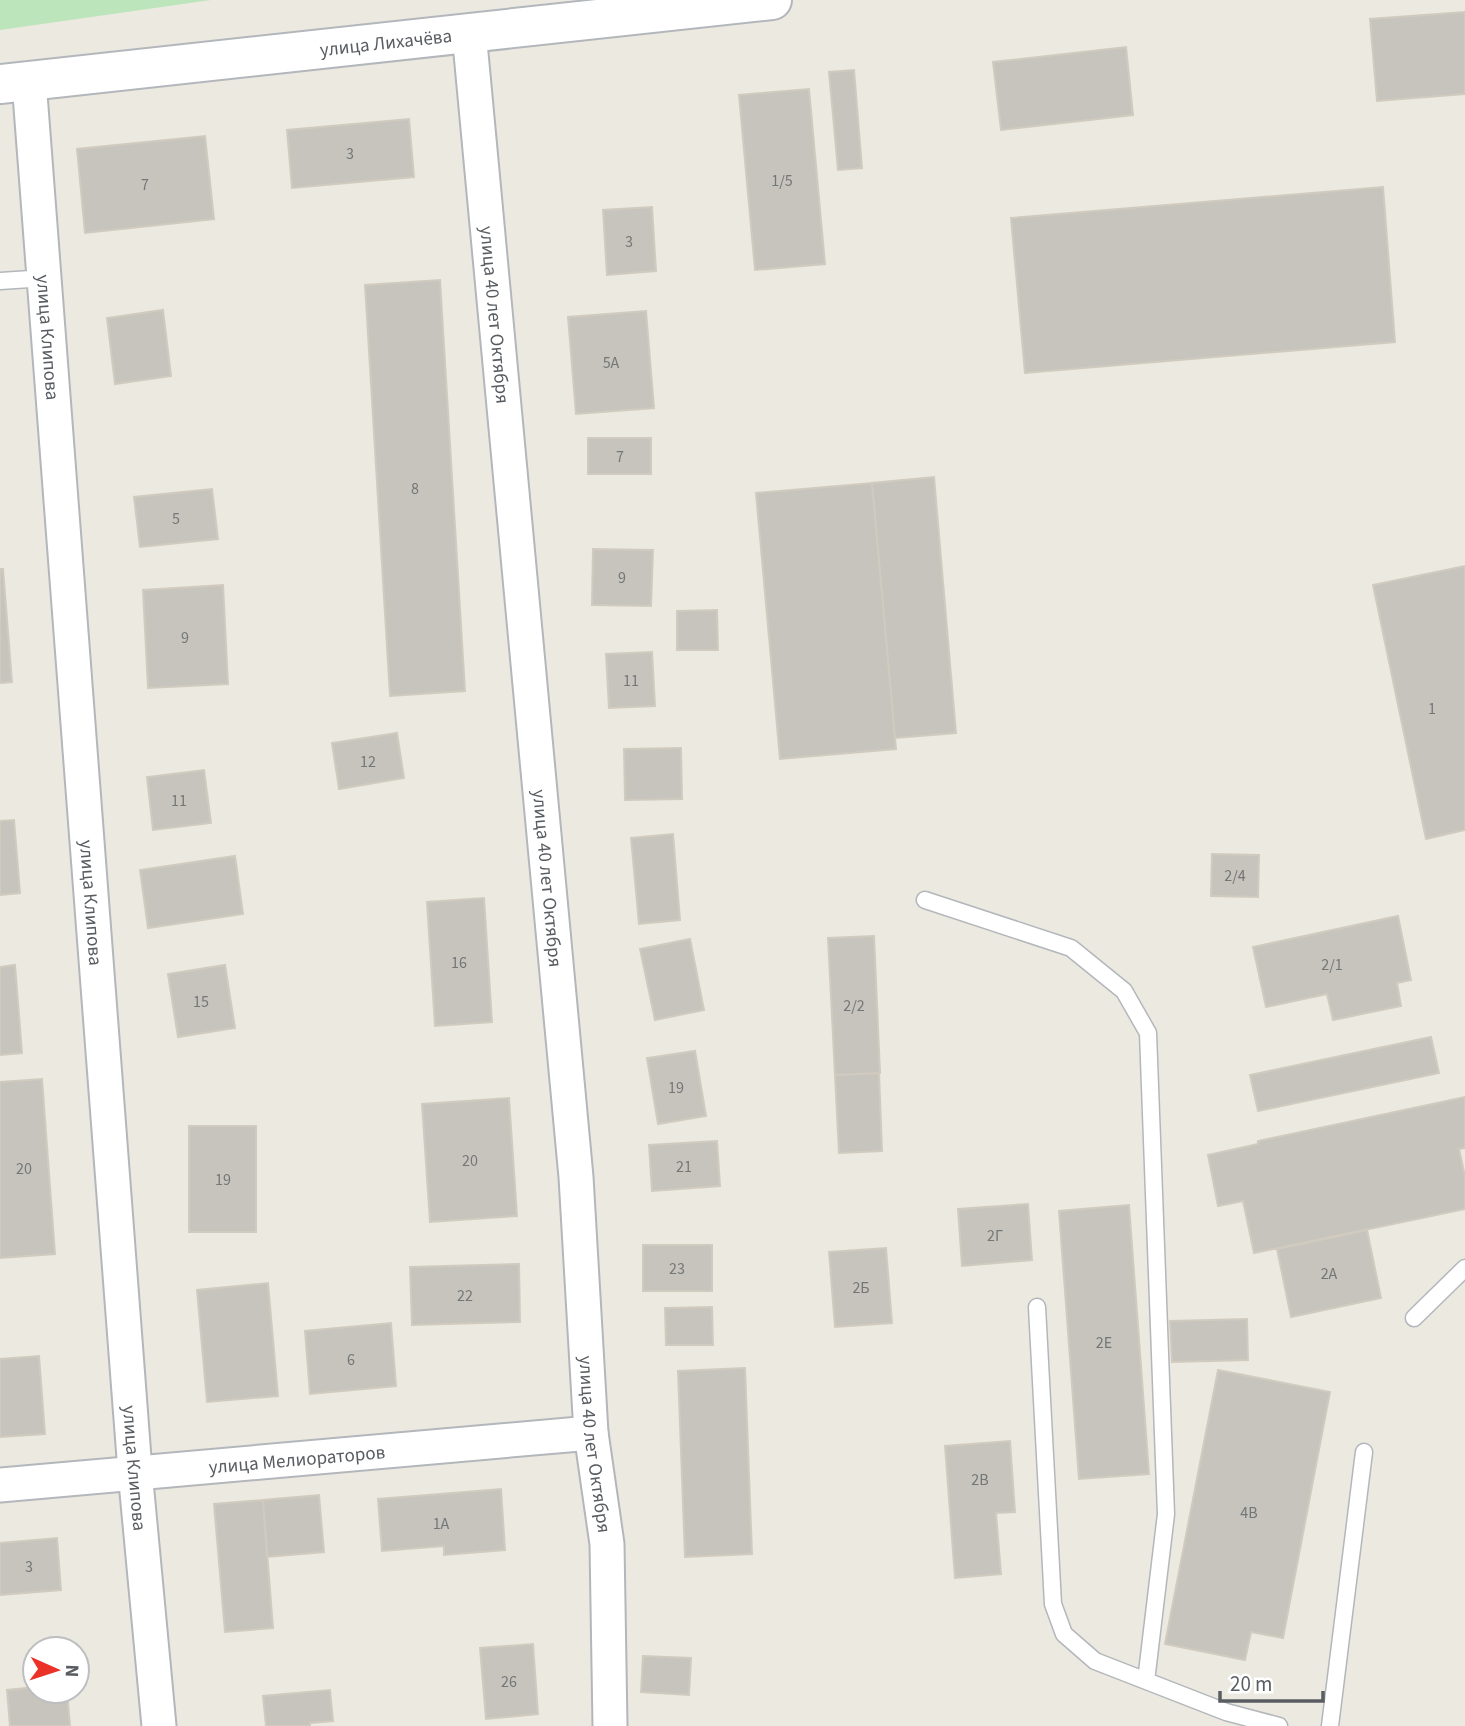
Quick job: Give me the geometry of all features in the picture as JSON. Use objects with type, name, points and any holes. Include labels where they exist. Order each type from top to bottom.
[{"type":"street","name":"улица Лихачёва","points":[[14,83],[470,32],[647,6],[772,0]]},
{"type":"street","name":"улица 40 лет Октября","points":[[470,32],[576,1177],[592,1433],[607,1544],[610,1726]]},
{"type":"street","name":"улица Клипова","points":[[14,83],[46,278],[135,1471],[159,1726]]},
{"type":"street","name":"улица Мелиораторов","points":[[0,1485],[135,1471],[592,1433]]},
{"type":"lane","points":[[0,281],[46,278]]},
{"type":"lane","points":[[925,900],[1071,948],[1124,990],[1147,1033],[1166,1514],[1146,1681]]},
{"type":"lane","points":[[1414,1318],[1465,1268]]},
{"type":"lane","points":[[1037,1307],[1053,1604],[1064,1634],[1095,1661],[1226,1712],[1279,1726]]},
{"type":"lane","points":[[1330,1726],[1364,1452]]},
{"type":"green space","points":[[0,0],[211,0],[0,30]]},
{"type":"building","points":[[1465,12],[1465,94],[1377,101],[1370,19]]},
{"type":"building","points":[[1126,47],[1133,115],[1001,130],[993,62]]},
{"type":"building","points":[[854,70],[862,168],[838,170],[829,72]]},
{"type":"building","points":[[809,89],[825,264],[755,270],[739,95]]},
{"type":"building","points":[[409,119],[414,177],[292,188],[287,130]]},
{"type":"building","points":[[205,136],[214,219],[85,233],[77,149]]},
{"type":"building","points":[[1383,187],[1395,342],[1025,373],[1011,218]]},
{"type":"building","points":[[652,207],[656,271],[607,275],[603,210]]},
{"type":"building","points":[[440,280],[465,691],[390,696],[365,285]]},
{"type":"building","points":[[163,310],[171,376],[115,384],[107,318]]},
{"type":"building","points":[[646,311],[654,408],[576,414],[568,317]]},
{"type":"building","points":[[588,438],[651,438],[651,474],[588,474]]},
{"type":"building","points":[[934,477],[956,733],[895,738],[872,483]]},
{"type":"building","points":[[872,483],[896,749],[780,759],[756,493]]},
{"type":"building","points":[[212,489],[218,539],[140,547],[134,497]]},
{"type":"building","points":[[593,549],[653,550],[651,606],[592,605]]},
{"type":"building","points":[[1465,566],[1465,830],[1426,839],[1373,585]]},
{"type":"building","points":[[0,569],[3,569],[12,682],[0,683]]},
{"type":"building","points":[[223,585],[228,684],[148,688],[143,590]]},
{"type":"building","points":[[717,610],[718,650],[677,650],[677,611]]},
{"type":"building","points":[[652,652],[655,706],[609,708],[606,654]]},
{"type":"building","points":[[397,733],[404,778],[339,789],[332,743]]},
{"type":"building","points":[[681,748],[682,799],[625,800],[624,749]]},
{"type":"building","points":[[204,770],[211,823],[153,830],[147,777]]},
{"type":"building","points":[[14,820],[20,893],[0,895],[0,821]]},
{"type":"building","points":[[673,834],[680,920],[639,924],[631,838]]},
{"type":"building","points":[[1212,854],[1259,855],[1258,897],[1211,896]]},
{"type":"building","points":[[235,856],[243,914],[148,928],[140,870]]},
{"type":"building","points":[[484,898],[492,1022],[435,1026],[427,902]]},
{"type":"building","points":[[1398,916],[1411,980],[1397,983],[1401,1006],[1333,1020],[1327,994],[1266,1007],[1253,947]]},
{"type":"building","points":[[874,936],[880,1073],[835,1075],[828,938]]},
{"type":"building","points":[[690,939],[704,1010],[655,1020],[640,949]]},
{"type":"building","points":[[15,965],[22,1053],[0,1055],[0,967]]},
{"type":"building","points":[[225,965],[235,1028],[178,1037],[168,974]]},
{"type":"building","points":[[1431,1037],[1439,1073],[1258,1111],[1250,1075]]},
{"type":"building","points":[[695,1051],[706,1116],[658,1124],[647,1058]]},
{"type":"building","points":[[879,1073],[882,1151],[839,1153],[835,1075]]},
{"type":"building","points":[[42,1079],[55,1254],[0,1258],[0,1082]]},
{"type":"building","points":[[1465,1097],[1465,1148],[1459,1149],[1465,1176],[1465,1209],[1254,1253],[1243,1201],[1218,1206],[1208,1155],[1258,1144],[1258,1141]]},
{"type":"building","points":[[509,1098],[517,1216],[430,1222],[422,1104]]},
{"type":"building","points":[[189,1126],[256,1126],[256,1232],[189,1232]]},
{"type":"building","points":[[717,1141],[720,1186],[652,1191],[649,1145]]},
{"type":"building","points":[[1028,1204],[1032,1260],[962,1266],[958,1209]]},
{"type":"building","points":[[1129,1205],[1149,1474],[1079,1479],[1059,1211]]},
{"type":"building","points":[[1367,1230],[1381,1298],[1291,1317],[1277,1249]]},
{"type":"building","points":[[643,1245],[712,1245],[712,1291],[643,1291]]},
{"type":"building","points":[[886,1248],[892,1323],[835,1327],[829,1252]]},
{"type":"building","points":[[519,1264],[520,1322],[412,1325],[410,1267]]},
{"type":"building","points":[[268,1283],[278,1396],[207,1402],[197,1290]]},
{"type":"building","points":[[712,1307],[713,1345],[666,1345],[665,1308]]},
{"type":"building","points":[[1247,1319],[1248,1360],[1172,1362],[1170,1321]]},
{"type":"building","points":[[391,1323],[396,1386],[310,1394],[305,1331]]},
{"type":"building","points":[[39,1356],[45,1434],[0,1437],[0,1359]]},
{"type":"building","points":[[745,1368],[752,1554],[685,1557],[678,1371]]},
{"type":"building","points":[[1218,1370],[1330,1392],[1283,1638],[1251,1632],[1245,1660],[1165,1644]]},
{"type":"building","points":[[1010,1441],[1015,1512],[996,1513],[1001,1574],[955,1578],[945,1446]]},
{"type":"building","points":[[501,1489],[505,1550],[444,1555],[444,1546],[382,1551],[378,1499]]},
{"type":"building","points":[[319,1495],[324,1552],[267,1557],[263,1500]]},
{"type":"building","points":[[263,1500],[273,1628],[225,1632],[214,1504]]},
{"type":"building","points":[[57,1538],[61,1590],[0,1595],[0,1543]]},
{"type":"building","points":[[533,1644],[538,1714],[486,1719],[480,1648]]},
{"type":"building","points":[[643,1656],[691,1658],[689,1695],[641,1692]]},
{"type":"building","points":[[21,1688],[21,1705],[68,1705],[70,1726],[10,1726],[7,1690]]},
{"type":"building","points":[[330,1690],[333,1721],[310,1723],[310,1726],[266,1726],[263,1696]]}]
